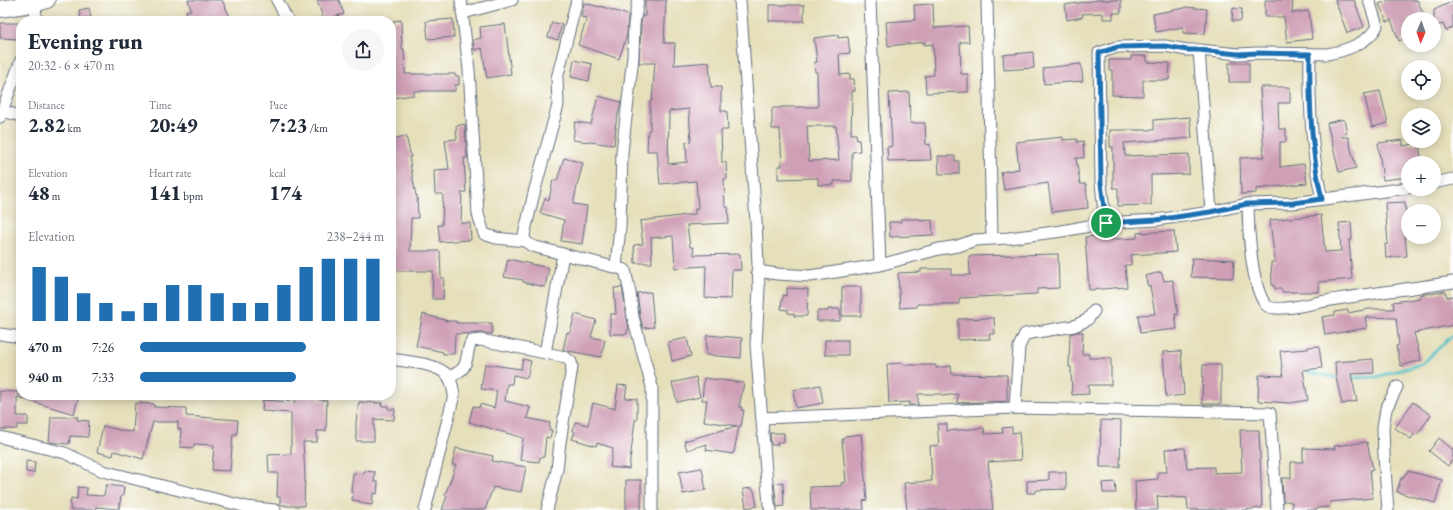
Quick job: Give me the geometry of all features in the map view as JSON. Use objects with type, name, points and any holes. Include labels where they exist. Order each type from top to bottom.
[{"type":"street","points":[[277,0],[285,16]]},
{"type":"street","points":[[461,0],[469,70],[478,214],[484,234],[496,238],[525,240],[532,246],[625,270],[633,317],[652,387],[652,510]]},
{"type":"street","points":[[463,13],[512,0]]},
{"type":"street","points":[[525,240],[524,235],[535,189],[558,104],[557,78],[577,0]]},
{"type":"street","points":[[616,268],[620,227],[622,152],[632,65],[634,24],[638,0]]},
{"type":"street","points":[[740,0],[756,221],[757,271],[759,288],[756,345],[769,504],[771,510]]},
{"type":"street","points":[[870,0],[880,265]]},
{"type":"street","points":[[987,0],[992,238]]},
{"type":"street","points":[[1106,223],[1101,183],[1099,53],[1118,47],[1165,46],[1187,50],[1238,54],[1310,54],[1335,52],[1349,48],[1370,37],[1374,32],[1377,26],[1369,0]]},
{"type":"street","points":[[0,9],[41,2],[37,16]]},
{"type":"street","points":[[1199,50],[1210,212]]},
{"type":"street","points":[[1310,54],[1312,123],[1317,177],[1322,199]]},
{"type":"street","points":[[16,74],[1,114],[16,116]]},
{"type":"street","points":[[1441,182],[1453,179]]},
{"type":"street","points":[[757,271],[810,276],[880,265],[939,249],[958,246],[975,240],[1062,231],[1106,223],[1156,220],[1210,212],[1248,204],[1293,203],[1401,189]]},
{"type":"street","points":[[1248,204],[1250,244],[1258,290],[1267,306],[1273,308],[1288,307],[1351,296],[1453,282]]},
{"type":"street","points":[[545,353],[563,255]]},
{"type":"street","points":[[1015,408],[1019,347],[1025,334],[1074,326],[1086,320],[1094,311]]},
{"type":"street","points":[[0,334],[16,336]]},
{"type":"street","points":[[449,377],[463,368],[467,358],[468,346],[472,341],[481,340],[545,353],[568,359],[571,362],[572,367],[557,470],[547,510]]},
{"type":"street","points":[[396,360],[442,370],[449,377],[454,395],[425,510]]},
{"type":"street","points":[[1388,510],[1383,427],[1386,409],[1397,387]]},
{"type":"street","points":[[762,418],[1015,408],[1270,413],[1277,510]]},
{"type":"street","points":[[0,437],[65,453],[103,472],[247,507],[275,510]]},
{"type":"building","points":[[188,0],[222,0],[230,16],[188,16],[186,11],[191,10]]},
{"type":"building","points":[[317,0],[339,0],[344,14],[337,16],[322,16]]},
{"type":"building","points":[[645,0],[666,0],[664,43],[675,43],[674,65],[709,62],[711,87],[721,87],[721,111],[727,111],[728,130],[721,130],[722,163],[726,162],[727,179],[724,179],[725,207],[728,207],[729,223],[687,225],[690,247],[693,247],[694,255],[740,254],[741,270],[732,270],[731,299],[705,298],[706,266],[675,268],[673,236],[651,238],[652,263],[635,263],[634,245],[643,244],[640,221],[695,214],[695,209],[698,208],[696,181],[660,184],[657,151],[647,151],[648,130],[650,130],[650,101],[652,101],[655,63],[639,63],[642,16],[645,16]],"holes":[[[689,109],[691,141],[686,142],[687,162],[668,164],[669,111]]]},
{"type":"building","points":[[1098,0],[1121,0],[1121,13],[1113,13],[1113,19],[1103,19],[1103,13],[1082,14],[1083,17],[1067,20],[1065,5]]},
{"type":"building","points":[[1265,0],[1293,0],[1292,13],[1309,11],[1312,39],[1287,42],[1284,17],[1265,17]]},
{"type":"building","points":[[1335,0],[1354,0],[1364,27],[1347,33]]},
{"type":"building","points":[[1389,0],[1417,0],[1423,12],[1401,12],[1401,40],[1399,41],[1391,20],[1387,22],[1379,4]]},
{"type":"building","points":[[1453,1],[1453,27],[1446,31],[1443,24],[1441,25],[1441,12],[1434,12],[1434,10]]},
{"type":"building","points":[[584,3],[600,6],[628,15],[627,35],[619,59],[578,45],[587,18],[581,17]]},
{"type":"building","points":[[933,4],[934,28],[968,26],[969,42],[960,42],[961,74],[968,74],[968,92],[926,93],[925,76],[934,75],[933,44],[924,45],[925,42],[888,46],[886,22],[915,20],[914,5]]},
{"type":"building","points":[[769,5],[804,5],[804,21],[769,21]]},
{"type":"building","points":[[1185,7],[1207,9],[1205,34],[1183,33],[1183,27],[1156,32],[1153,14]]},
{"type":"building","points":[[89,8],[91,16],[80,16],[79,10]]},
{"type":"building","points":[[1233,8],[1242,9],[1241,21],[1232,21]]},
{"type":"building","points":[[453,19],[454,37],[428,39],[426,21]]},
{"type":"building","points":[[401,20],[405,74],[455,74],[455,76],[459,76],[459,85],[455,85],[455,91],[414,91],[414,95],[396,97],[396,21]]},
{"type":"building","points":[[552,22],[562,25],[558,40],[548,37]]},
{"type":"building","points":[[0,23],[16,23],[16,39],[0,38]]},
{"type":"building","points":[[505,24],[511,74],[487,78],[482,48],[474,50],[473,40],[481,38],[480,27]]},
{"type":"building","points":[[838,35],[838,38],[848,37],[850,53],[839,54],[840,75],[850,74],[850,79],[854,79],[855,91],[852,91],[851,134],[856,134],[857,140],[859,140],[860,151],[852,152],[852,181],[834,181],[834,185],[818,185],[818,178],[778,179],[778,166],[782,166],[780,129],[772,129],[772,108],[818,107],[817,72],[815,72],[814,62],[817,62],[814,38]],"holes":[[[807,126],[836,126],[839,160],[809,161]]]},
{"type":"building","points":[[1033,52],[1034,68],[1004,70],[1003,55]]},
{"type":"building","points":[[1131,56],[1147,56],[1147,62],[1170,63],[1169,80],[1143,80],[1143,96],[1112,95],[1112,70],[1109,70],[1109,60],[1131,60]]},
{"type":"building","points":[[574,60],[592,64],[589,81],[571,77]]},
{"type":"building","points":[[1229,63],[1249,63],[1249,82],[1229,82]]},
{"type":"building","points":[[1081,64],[1083,81],[1044,84],[1043,68]]},
{"type":"building","points":[[1260,87],[1290,87],[1290,103],[1278,103],[1279,129],[1286,129],[1286,142],[1280,142],[1280,167],[1304,164],[1307,183],[1256,189],[1256,193],[1241,194],[1240,158],[1264,157]]},
{"type":"building","points":[[1380,91],[1388,123],[1372,127],[1364,94]]},
{"type":"building","points":[[909,92],[910,123],[925,123],[926,145],[930,144],[931,160],[888,161],[887,147],[892,146],[889,93]]},
{"type":"building","points":[[598,96],[621,102],[615,127],[614,145],[573,140],[575,122],[591,124]]},
{"type":"building","points":[[1190,117],[1192,138],[1124,143],[1125,156],[1189,154],[1189,174],[1151,175],[1151,205],[1118,206],[1118,188],[1113,188],[1113,147],[1110,147],[1110,130],[1154,130],[1154,120]]},
{"type":"building","points":[[1344,119],[1347,133],[1341,135],[1342,137],[1348,137],[1356,168],[1339,172],[1327,123]]},
{"type":"building","points":[[465,124],[467,158],[464,158],[466,192],[462,192],[461,223],[470,223],[471,240],[440,242],[438,225],[442,225],[443,194],[435,194],[434,170],[449,169],[445,140],[457,139],[456,126]]},
{"type":"building","points":[[406,136],[411,157],[409,157],[416,196],[417,195],[418,218],[411,218],[410,251],[440,251],[441,278],[444,278],[443,299],[432,299],[433,271],[396,271],[396,138]]},
{"type":"building","points":[[1063,137],[1063,140],[1077,139],[1077,142],[1083,141],[1084,158],[1076,158],[1080,184],[1086,184],[1088,208],[1052,212],[1048,183],[1004,190],[1001,172],[1019,169],[1016,142]]},
{"type":"building","points":[[1401,140],[1401,148],[1420,148],[1421,156],[1401,156],[1401,178],[1383,180],[1378,143]]},
{"type":"building","points":[[938,156],[955,156],[955,161],[959,161],[959,174],[939,174]]},
{"type":"building","points":[[564,158],[583,163],[573,204],[587,206],[582,244],[561,241],[564,220],[540,213],[545,198],[549,200],[553,180],[557,181]]},
{"type":"building","points":[[1405,202],[1405,204],[1401,204],[1401,244],[1406,244],[1407,256],[1386,258],[1385,244],[1388,244],[1385,203]]},
{"type":"building","points":[[1321,215],[1325,252],[1341,251],[1339,223],[1351,222],[1352,240],[1349,240],[1352,279],[1319,282],[1319,292],[1282,292],[1282,289],[1275,289],[1275,286],[1272,286],[1271,262],[1275,262],[1270,220]]},
{"type":"building","points":[[901,219],[920,219],[920,221],[932,220],[933,235],[890,237],[889,222],[901,222]]},
{"type":"building","points":[[1174,231],[1176,252],[1131,255],[1131,265],[1125,265],[1127,287],[1089,290],[1085,237],[1099,236],[1099,240],[1137,238],[1137,233]]},
{"type":"building","points":[[1058,254],[1059,288],[1037,289],[1037,294],[959,298],[959,304],[917,304],[917,307],[900,308],[898,273],[921,272],[921,269],[951,269],[951,275],[970,275],[969,256]]},
{"type":"building","points":[[1192,258],[1234,260],[1233,278],[1191,277]]},
{"type":"building","points":[[508,259],[549,268],[545,287],[523,282],[523,280],[504,277]]},
{"type":"building","points":[[1161,272],[1164,281],[1173,280],[1178,315],[1175,314],[1177,329],[1140,333],[1138,315],[1155,314],[1150,286],[1148,286],[1145,276]]},
{"type":"building","points":[[622,287],[629,329],[627,330],[627,334],[610,334],[610,314],[616,314],[614,288]]},
{"type":"building","points":[[842,287],[861,287],[861,316],[842,316]]},
{"type":"building","points":[[787,288],[808,289],[807,316],[794,316],[794,314],[788,313],[788,310],[781,309],[783,295],[786,296]]},
{"type":"building","points":[[1445,291],[1447,297],[1453,296],[1453,325],[1414,333],[1421,360],[1401,366],[1396,346],[1399,345],[1396,318],[1365,317],[1367,328],[1325,335],[1322,317],[1335,315],[1335,312],[1348,310],[1348,313],[1369,309],[1394,309],[1393,302],[1421,298],[1420,295]]},
{"type":"building","points":[[651,292],[654,327],[643,328],[637,293]]},
{"type":"building","points":[[828,309],[840,309],[840,321],[817,321],[817,311],[828,311]]},
{"type":"building","points":[[423,314],[448,321],[456,321],[456,323],[492,323],[492,334],[455,334],[454,354],[443,354],[443,352],[416,346]]},
{"type":"building","points":[[575,314],[596,320],[591,337],[605,340],[601,357],[563,350],[567,332],[570,333]]},
{"type":"building","points":[[994,318],[995,334],[989,334],[990,339],[958,340],[958,319]]},
{"type":"building","points":[[1083,332],[1082,354],[1089,354],[1089,358],[1111,358],[1111,385],[1088,385],[1089,394],[1072,395],[1071,367],[1069,367],[1070,334]]},
{"type":"building","points":[[707,335],[742,338],[741,358],[706,355]]},
{"type":"building","points":[[687,338],[691,356],[672,361],[668,342]]},
{"type":"building","points":[[825,340],[848,340],[848,355],[825,355]]},
{"type":"building","points":[[1319,346],[1322,368],[1303,370],[1308,400],[1290,403],[1258,401],[1259,375],[1283,376],[1280,351],[1308,349],[1308,347]]},
{"type":"building","points":[[1181,351],[1184,395],[1166,397],[1163,352]]},
{"type":"building","points":[[523,359],[531,361],[527,378],[513,375],[512,384],[507,384],[505,401],[530,407],[527,418],[550,423],[549,430],[552,430],[550,438],[546,437],[544,457],[540,457],[539,462],[520,460],[523,438],[469,422],[473,406],[479,408],[480,404],[494,408],[497,391],[481,389],[485,364],[521,369]]},
{"type":"building","points":[[1373,359],[1374,373],[1351,374],[1357,401],[1342,404],[1336,377],[1335,362]]},
{"type":"building","points":[[903,363],[904,365],[936,365],[936,368],[951,366],[952,374],[1007,375],[1007,401],[957,403],[958,394],[942,396],[942,394],[918,394],[918,405],[909,405],[910,402],[889,403],[887,364]]},
{"type":"building","points":[[1203,365],[1221,365],[1221,404],[1202,404]]},
{"type":"building","points":[[696,377],[700,397],[677,402],[672,383]]},
{"type":"building","points":[[704,378],[744,383],[739,407],[742,407],[741,410],[744,410],[733,454],[706,450],[707,444],[687,450],[684,441],[737,426],[704,421],[707,400],[702,400]]},
{"type":"building","points":[[618,385],[627,386],[625,398],[637,399],[637,420],[635,420],[629,469],[610,467],[613,448],[597,443],[596,446],[572,439],[575,432],[573,431],[575,422],[588,425],[593,403],[615,409]]},
{"type":"building","points":[[820,385],[823,403],[796,408],[793,390]]},
{"type":"building","points":[[0,391],[16,392],[17,416],[28,416],[28,425],[17,425],[17,429],[0,429]]},
{"type":"building","points":[[27,400],[78,400],[74,414]]},
{"type":"building","points":[[263,400],[295,402],[295,400],[327,400],[326,431],[317,431],[317,442],[303,442],[305,475],[304,506],[286,506],[280,505],[280,497],[277,497],[278,473],[269,473],[268,455],[291,454],[291,413],[262,411]]},
{"type":"building","points":[[359,402],[382,403],[381,406],[388,406],[388,409],[395,409],[394,420],[374,419],[374,441],[356,441],[356,422]]},
{"type":"building","points":[[1413,402],[1431,415],[1417,435],[1415,433],[1411,439],[1395,428]]},
{"type":"building","points":[[135,403],[154,404],[154,407],[186,408],[186,416],[238,420],[237,434],[233,434],[230,471],[212,470],[214,445],[194,444],[194,448],[180,447],[181,429],[178,429],[178,422],[153,422],[143,459],[114,451],[113,456],[97,452],[103,426],[133,432]]},
{"type":"building","points":[[51,417],[78,417],[77,420],[89,421],[88,437],[70,436],[69,444],[49,442]]},
{"type":"building","points":[[1101,420],[1121,421],[1120,467],[1100,467]]},
{"type":"building","points":[[937,424],[947,424],[947,431],[984,428],[985,434],[1003,433],[1002,428],[1012,427],[1012,433],[1019,432],[1021,460],[988,462],[993,510],[907,510],[904,483],[932,481],[930,446],[939,445]]},
{"type":"building","points":[[1240,430],[1259,430],[1262,508],[1244,510],[1188,510],[1187,498],[1157,496],[1158,510],[1136,510],[1135,481],[1158,479],[1158,472],[1167,472],[1165,449],[1185,448],[1187,468],[1214,467],[1214,473],[1242,472]]},
{"type":"building","points":[[770,433],[784,433],[784,442],[777,442],[778,445],[771,445]]},
{"type":"building","points":[[861,434],[867,500],[863,501],[864,510],[811,510],[810,487],[841,486],[841,483],[846,482],[842,440],[845,436]]},
{"type":"building","points":[[1439,438],[1453,450],[1453,459],[1448,466],[1429,451]]},
{"type":"building","points":[[1367,442],[1373,469],[1370,470],[1373,498],[1330,502],[1330,507],[1317,508],[1317,510],[1292,510],[1292,502],[1283,501],[1282,478],[1291,478],[1291,462],[1303,462],[1303,448],[1335,449],[1334,446]]},
{"type":"building","points":[[456,448],[493,456],[492,461],[526,467],[521,492],[493,487],[485,510],[442,510],[447,496],[445,495],[456,465],[452,465]]},
{"type":"building","points":[[26,461],[35,462],[34,473],[26,472]]},
{"type":"building","points":[[702,468],[706,490],[683,494],[679,472]]},
{"type":"building","points":[[364,471],[375,472],[374,482],[378,482],[377,494],[373,493],[372,505],[359,503],[360,501],[352,500],[353,493],[351,492],[353,473],[364,474]]},
{"type":"building","points":[[1408,471],[1442,480],[1435,503],[1397,492],[1401,478],[1403,479],[1404,475]]},
{"type":"building","points":[[1049,472],[1066,472],[1066,489],[1036,490],[1036,493],[1027,493],[1027,481],[1049,480]]},
{"type":"building","points":[[626,480],[641,480],[641,510],[626,510]]},
{"type":"building","points":[[783,482],[784,506],[777,507],[774,483]]},
{"type":"building","points":[[1115,482],[1116,493],[1103,493],[1102,483]]},
{"type":"building","points":[[106,485],[124,487],[119,509],[96,507],[95,510],[70,510],[71,498],[77,499],[78,487],[87,488],[86,495],[103,496]]},
{"type":"building","points":[[752,488],[757,506],[746,508],[743,489]]},
{"type":"waterway","points":[[1349,378],[1376,377],[1422,364],[1453,335]]},
{"type":"waterway","points":[[1308,372],[1339,378]]},
{"type":"route","points":[[1165,46],[1187,50],[1238,54],[1310,54],[1312,123],[1317,177],[1322,199],[1293,203],[1247,204],[1210,212],[1156,220],[1106,223],[1101,183],[1099,53],[1118,47],[1165,46]]}]
